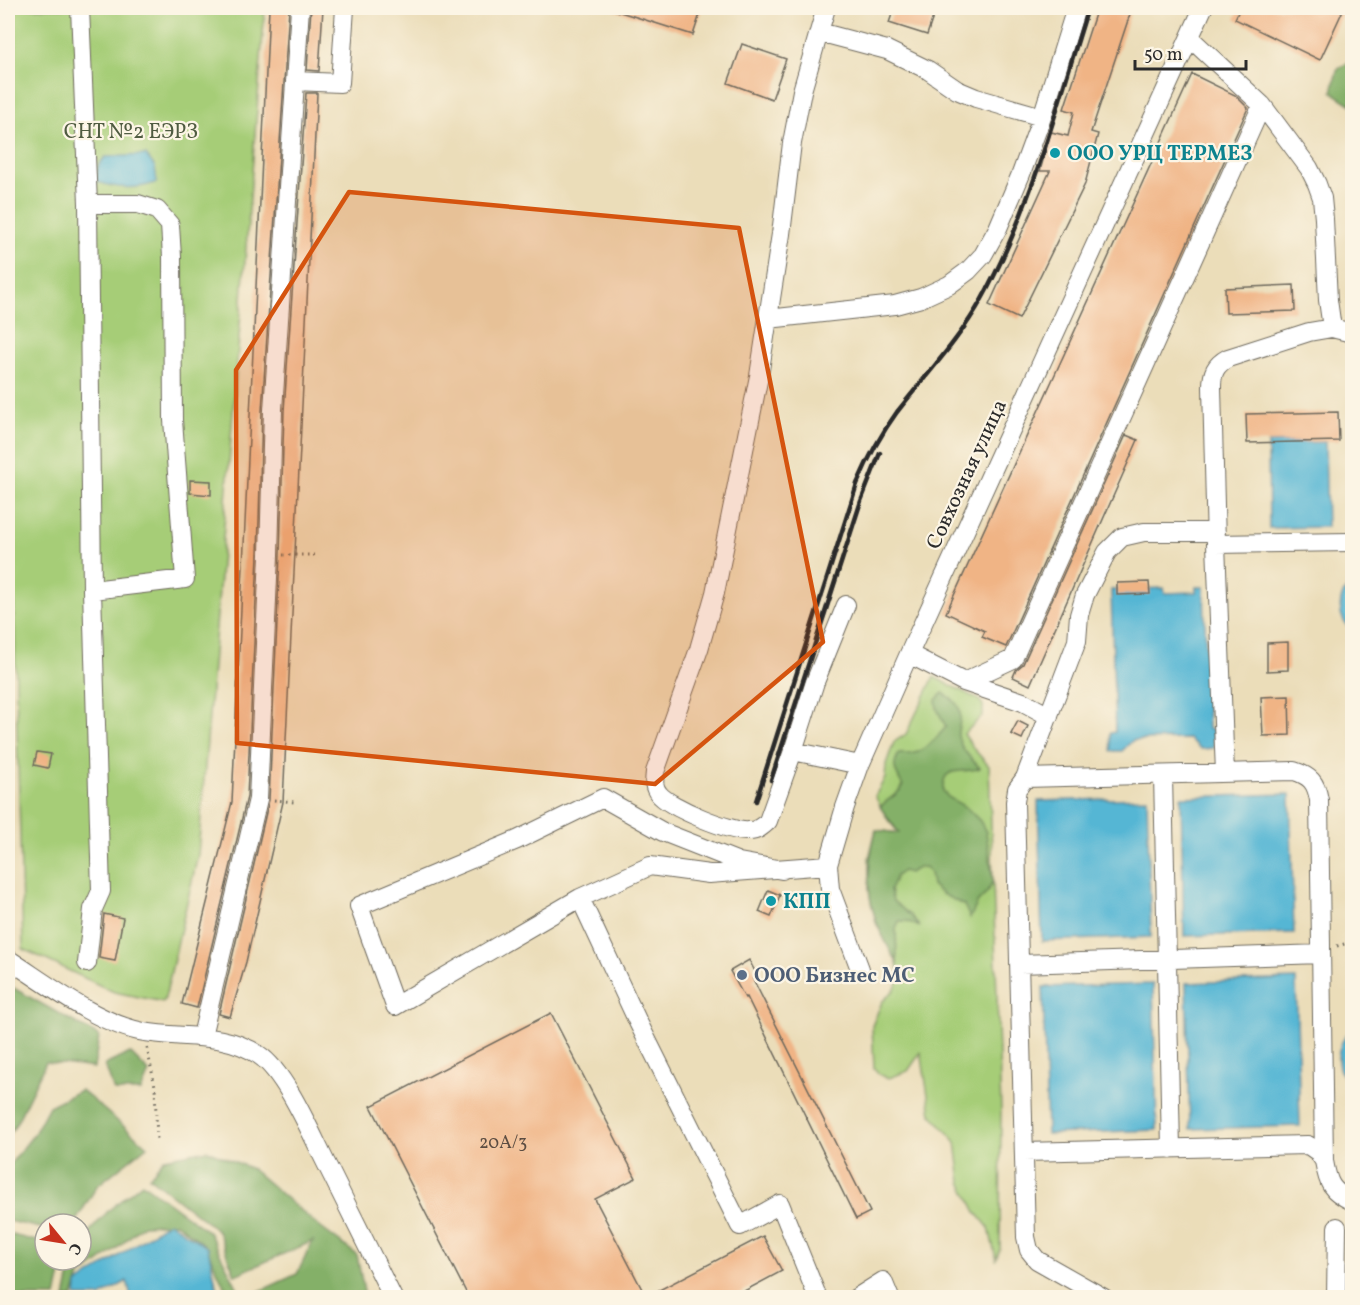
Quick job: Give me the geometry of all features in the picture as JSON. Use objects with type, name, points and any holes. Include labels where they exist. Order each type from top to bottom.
[{"type":"street","points":[[80,8],[88,204],[92,590],[101,891],[93,909],[87,963]]},
{"type":"street","points":[[202,1036],[258,799],[273,410],[300,8]]},
{"type":"street","points":[[295,81],[340,83],[345,8]]},
{"type":"street","points":[[826,8],[802,92],[792,143],[759,376],[715,593],[699,649],[655,772],[654,784],[659,794],[680,809],[729,828],[749,831],[761,829],[768,821],[794,751],[815,682],[846,604]]},
{"type":"street","points":[[768,319],[895,305],[921,298],[949,285],[968,271],[983,255],[998,228],[1042,117],[1076,8]]},
{"type":"street","name":"Совхозная улица","points":[[860,969],[830,889],[828,865],[832,844],[860,765],[1203,8]]},
{"type":"street","points":[[819,32],[887,50],[910,60],[957,90],[976,98],[1042,117]]},
{"type":"street","points":[[1190,38],[1262,105],[1309,168],[1322,198],[1328,300],[1332,328]]},
{"type":"street","points":[[964,682],[1013,659],[1262,105]]},
{"type":"street","points":[[88,204],[138,204],[157,210],[170,225],[173,420],[185,579],[92,590]]},
{"type":"street","points":[[1225,773],[1212,387],[1215,369],[1220,362],[1299,334],[1332,328],[1353,333]]},
{"type":"street","points":[[1104,1298],[1038,1260],[1029,1250],[1026,1237],[1015,802],[1017,789],[1025,778],[1077,641],[1079,615],[1085,595],[1107,552],[1122,537],[1144,532],[1216,538],[1353,542]]},
{"type":"street","points":[[909,654],[964,682],[1023,702],[1049,716]]},
{"type":"street","points":[[794,751],[860,765]]},
{"type":"street","points":[[1025,778],[1294,771],[1307,775],[1317,785],[1324,1161],[1327,1179],[1334,1191],[1353,1201]]},
{"type":"street","points":[[1163,775],[1171,1149]]},
{"type":"street","points":[[782,870],[739,862],[663,832],[603,798],[517,840],[359,906],[395,1006],[580,898],[650,866],[709,874],[782,870],[828,865]]},
{"type":"street","points":[[580,898],[638,1022],[740,1226],[780,1204],[818,1298]]},
{"type":"street","points":[[1020,964],[1321,954]]},
{"type":"street","points":[[8,959],[96,1015],[143,1032],[202,1036],[236,1043],[260,1056],[278,1073],[308,1126],[393,1298]]},
{"type":"street","points":[[1024,1152],[1308,1145],[1319,1138],[1324,1126]]},
{"type":"street","points":[[1308,1145],[1318,1152],[1324,1161]]},
{"type":"street","points":[[1336,1298],[1344,1268],[1337,1227]]},
{"type":"street","points":[[856,1298],[883,1281],[890,1298]]},
{"type":"path","points":[[269,555],[314,555]]},
{"type":"path","points":[[8,818],[8,888]]},
{"type":"path","points":[[143,1032],[155,1086],[157,1142]]},
{"type":"highlighted area","points":[[349,192],[739,228],[823,642],[655,784],[237,743],[236,370]]},
{"type":"green space","name":"СНТ №2 ЕЭРЗ","points":[[8,8],[265,8],[198,855],[164,1002],[114,992],[23,949],[8,385]]},
{"type":"green space","points":[[1352,60],[1352,105],[1332,92],[1337,70]]},
{"type":"green space","points":[[934,677],[978,699],[983,705],[983,715],[964,734],[989,766],[1001,1111],[1000,1249],[996,1259],[989,1228],[976,1212],[961,1182],[956,1142],[931,1114],[921,1052],[908,1071],[889,1078],[880,1075],[874,1068],[872,1026],[882,1002],[894,990],[900,978],[897,962],[876,923],[869,891],[869,858],[876,830],[899,833],[888,820],[875,796],[885,778],[886,764],[894,742],[906,734]]},
{"type":"green space","points":[[943,693],[959,708],[959,740],[966,753],[980,768],[950,773],[944,782],[943,791],[948,797],[967,808],[980,821],[986,832],[993,881],[970,918],[964,905],[942,894],[932,885],[930,873],[925,867],[909,873],[903,871],[896,876],[890,890],[893,901],[920,927],[907,921],[899,921],[896,929],[897,962],[880,929],[870,899],[869,867],[872,849],[876,830],[899,833],[880,807],[903,786],[895,766],[899,754],[913,754],[924,749],[946,727],[937,709],[936,700]]},
{"type":"green space","points":[[8,985],[99,1036],[94,1068],[46,1062],[8,1136]]},
{"type":"green space","points":[[130,1053],[149,1072],[141,1091],[114,1091],[105,1065]]},
{"type":"green space","points":[[81,1090],[147,1146],[97,1186],[81,1212],[33,1212],[33,1226],[8,1221],[8,1167],[34,1134],[49,1106]]},
{"type":"green space","points":[[207,1150],[252,1169],[321,1228],[357,1255],[365,1297],[247,1297],[297,1274],[313,1241],[235,1275],[218,1231],[149,1177],[165,1158]]},
{"type":"green space","points":[[142,1183],[209,1232],[239,1291],[225,1288],[205,1245],[176,1223],[143,1225],[93,1267],[93,1228],[109,1210]]},
{"type":"green space","points":[[8,1234],[33,1240],[33,1272],[61,1272],[56,1297],[8,1297]]},
{"type":"green space","points":[[70,1272],[86,1272],[80,1276],[73,1297],[65,1298]]},
{"type":"water","points":[[146,155],[155,167],[157,182],[127,187],[111,186],[96,181],[98,166],[105,157]]},
{"type":"water","points":[[1325,442],[1327,527],[1269,528],[1268,443]]},
{"type":"water","points":[[1352,583],[1352,631],[1343,620],[1340,607],[1343,594]]},
{"type":"water","points":[[1196,587],[1204,587],[1208,729],[1213,730],[1214,748],[1201,749],[1189,739],[1133,740],[1122,751],[1111,751],[1110,733],[1115,732],[1111,590],[1164,588],[1165,593],[1196,592]]},
{"type":"water","points":[[1290,794],[1294,933],[1184,936],[1181,797]]},
{"type":"water","points":[[1147,798],[1151,937],[1042,941],[1038,801]]},
{"type":"water","points":[[1296,979],[1300,1126],[1190,1129],[1186,983]]},
{"type":"water","points":[[1153,984],[1157,1130],[1047,1134],[1043,987]]},
{"type":"water","points":[[1352,1030],[1352,1084],[1341,1072],[1338,1057],[1342,1042]]},
{"type":"water","points":[[169,1222],[208,1248],[219,1297],[131,1297],[127,1281],[100,1297],[76,1297],[77,1284]]},
{"type":"building","points":[[269,8],[289,8],[262,410],[247,797],[197,1008],[182,1004],[232,802]]},
{"type":"building","points":[[311,8],[323,8],[319,71],[307,70]]},
{"type":"building","points":[[615,8],[702,8],[693,35],[614,10]]},
{"type":"building","points":[[894,8],[936,8],[927,35],[889,23]]},
{"type":"building","points":[[1097,8],[1132,8],[1091,132],[1098,134],[1085,184],[1019,319],[989,305],[1050,171],[1040,171],[1051,132],[1068,136],[1074,112],[1064,109]]},
{"type":"building","points":[[1240,8],[1344,8],[1320,60],[1235,19]]},
{"type":"building","points":[[742,44],[786,59],[772,99],[728,83]]},
{"type":"building","points":[[1192,74],[1235,95],[1248,108],[1006,647],[982,637],[985,631],[946,613]]},
{"type":"building","points":[[306,93],[317,93],[283,802],[246,962],[230,1017],[219,1014],[269,800],[284,411]]},
{"type":"building","points":[[1294,285],[1295,311],[1226,313],[1225,288]]},
{"type":"building","points":[[1338,412],[1339,441],[1247,443],[1246,414]]},
{"type":"building","points":[[1126,435],[1138,440],[1030,685],[1013,677],[1016,670],[1023,664]]},
{"type":"building","points":[[190,480],[211,481],[211,495],[190,493]]},
{"type":"building","points":[[1149,582],[1150,594],[1117,595],[1117,583]]},
{"type":"building","points":[[1288,642],[1288,670],[1267,671],[1267,643]]},
{"type":"building","points":[[1289,696],[1290,735],[1263,736],[1261,697]]},
{"type":"building","points":[[1018,721],[1028,726],[1022,739],[1011,734]]},
{"type":"building","points":[[37,752],[51,754],[48,768],[34,765]]},
{"type":"building","name":"КПП","points":[[768,890],[780,895],[771,917],[759,912]]},
{"type":"building","points":[[104,914],[123,918],[115,961],[99,958]]},
{"type":"building","points":[[749,960],[758,977],[753,979],[870,1212],[856,1219],[747,997],[745,998],[730,971]]},
{"type":"building","points":[[551,1013],[636,1178],[595,1199],[646,1297],[763,1236],[782,1271],[731,1298],[469,1298],[371,1106]]},
{"type":"railway","points":[[756,801],[857,484],[870,456],[897,412],[963,329],[1000,264],[1042,156],[1088,8]]},
{"type":"railway","points":[[771,780],[861,501],[880,453]]},
{"type":"place","name":"ООО УРЦ ТЕРМЕЗ","points":[[1055,153]]},
{"type":"place","name":"КПП","points":[[771,901]]},
{"type":"place","name":"ООО Бизнес МС","points":[[742,975]]}]
